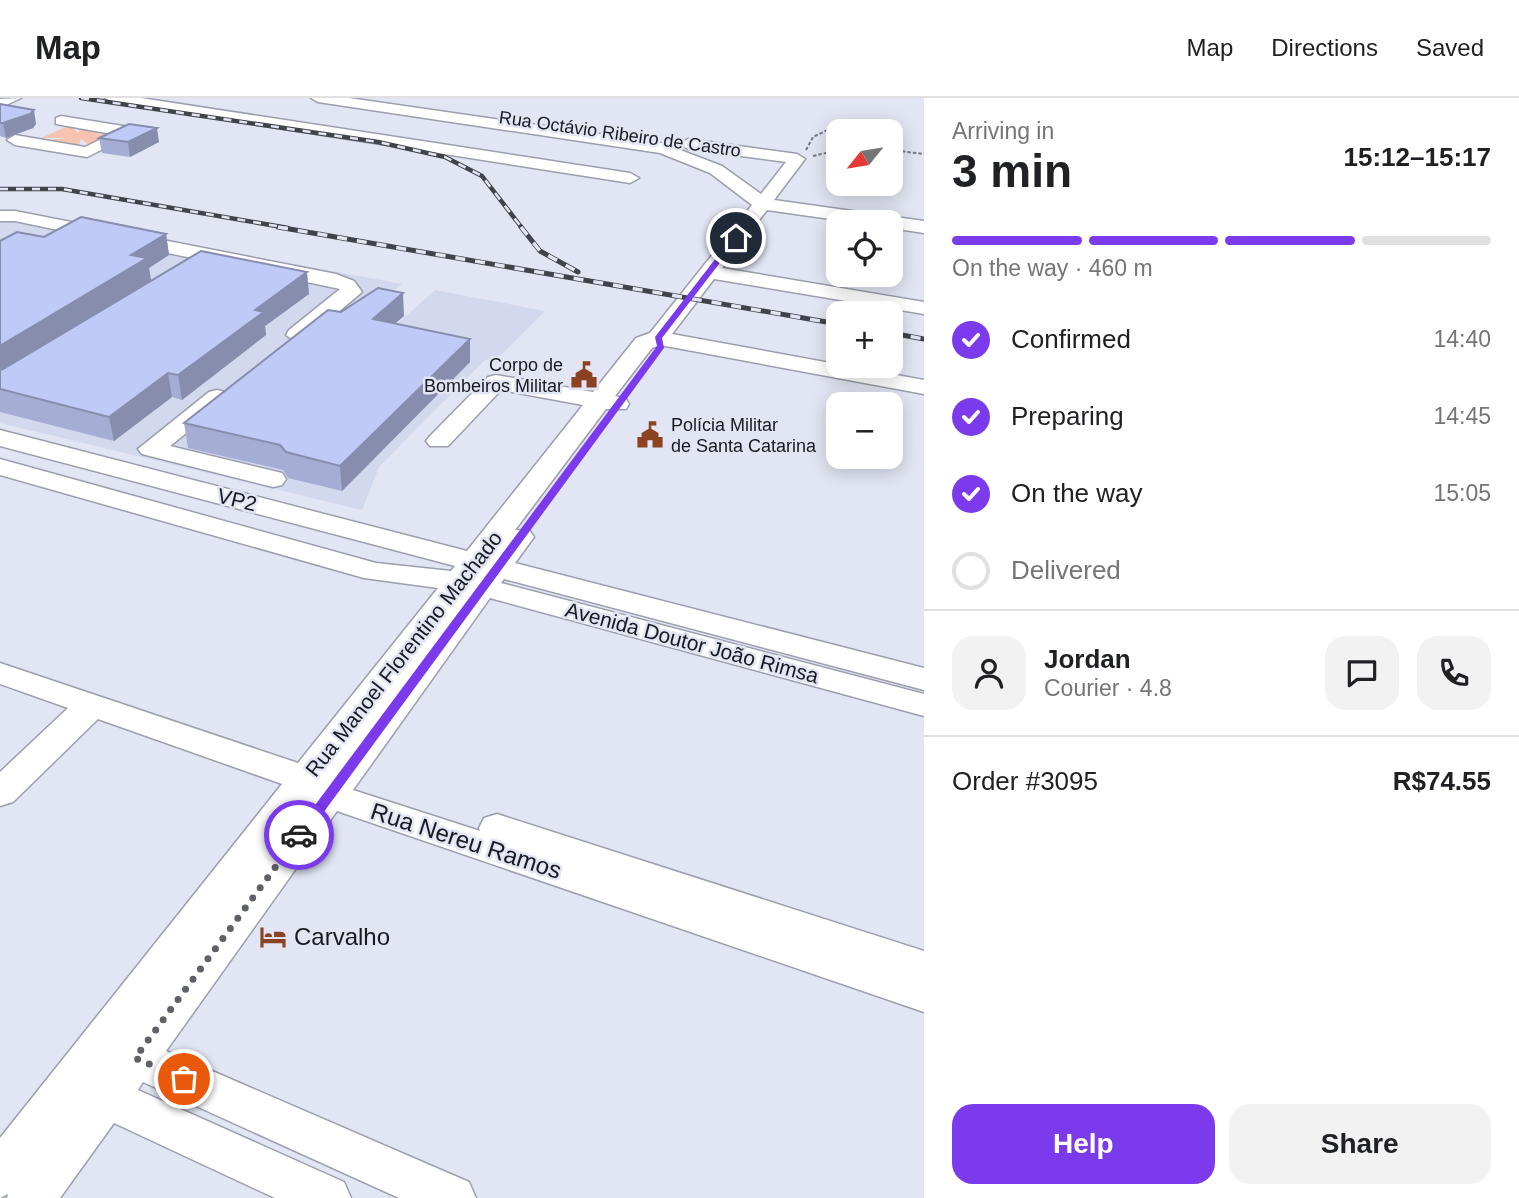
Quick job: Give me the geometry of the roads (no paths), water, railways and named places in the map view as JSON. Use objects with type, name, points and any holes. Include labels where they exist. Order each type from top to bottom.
[{"type":"street","points":[[0,104],[15,98]]},
{"type":"street","points":[[112,98],[630,178]]},
{"type":"street","points":[[318,98],[662,148],[723,171],[762,204],[924,227]]},
{"type":"street","name":"Rua Octávio Ribeiro de Castro","points":[[359,98],[797,159]]},
{"type":"street","points":[[0,110],[24,114]]},
{"type":"street","points":[[55,120],[130,132],[87,152],[8,143],[55,120]]},
{"type":"street","name":"Rua Manoel Florentino Machado","points":[[32,1198],[135,1058],[326,784],[479,574],[609,402],[661,346],[657,338],[797,159]]},
{"type":"street","points":[[0,216],[15,216],[336,280],[347,285],[352,292],[278,350]]},
{"type":"street","points":[[186,270],[209,255]]},
{"type":"street","points":[[709,272],[924,308]]},
{"type":"street","points":[[657,338],[924,387]]},
{"type":"street","points":[[439,441],[496,382],[609,402]]},
{"type":"street","points":[[151,449],[236,383]]},
{"type":"street","points":[[0,419],[92,444],[151,449],[273,480]]},
{"type":"street","name":"VP2","points":[[0,438],[479,574]]},
{"type":"street","points":[[0,467],[374,572],[479,574]]},
{"type":"street","name":"Avenida Doutor João Rimsa","points":[[479,574],[764,649],[924,679]]},
{"type":"street","name":"Avenida Doutor João Rimsa","points":[[764,649],[924,705]]},
{"type":"street","name":"Rua Nereu Ramos","points":[[0,673],[91,706],[911,977]]},
{"type":"street","points":[[0,793],[91,706]]},
{"type":"street","name":"Rua Manoel Florentino Machado","points":[[0,1175],[326,784]]},
{"type":"street","points":[[135,1058],[452,1198]]},
{"type":"street","points":[[106,1097],[327,1198]]},
{"type":"railway","points":[[81,98],[378,142],[445,157],[482,176],[522,228]]},
{"type":"railway","points":[[0,189],[62,189],[288,228]]},
{"type":"railway","points":[[278,227],[826,322]]},
{"type":"railway","points":[[521,227],[540,251],[578,272]]},
{"type":"railway","points":[[903,335],[924,339]]},
{"type":"place","name":"Corpo de Bombeiros Militar","points":[[584,375]]},
{"type":"place","name":"Polícia Militar de Santa Catarina","points":[[650,435]]},
{"type":"place","name":"Carvalho","points":[[273,937]]}]
